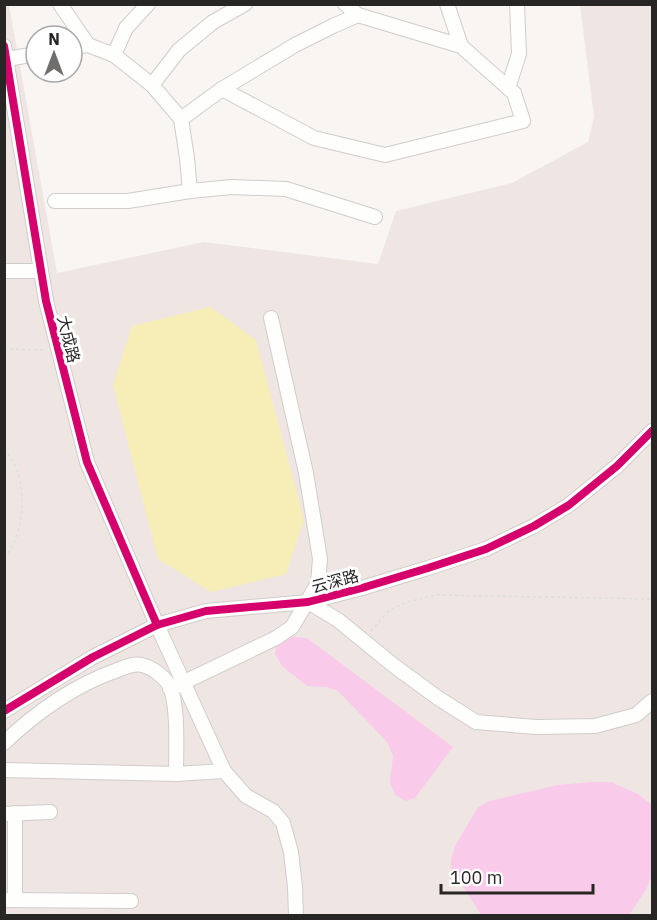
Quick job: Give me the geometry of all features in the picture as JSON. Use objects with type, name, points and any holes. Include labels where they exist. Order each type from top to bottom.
[{"type":"street","points":[[60,4],[88,45]]},
{"type":"street","points":[[114,55],[126,28],[148,4]]},
{"type":"street","points":[[152,85],[178,50],[213,22],[245,4]]},
{"type":"street","points":[[222,88],[314,138],[385,155],[523,121],[514,93],[461,46],[358,15],[345,4]]},
{"type":"street","points":[[447,4],[461,46]]},
{"type":"street","points":[[508,87],[519,54],[517,4]]},
{"type":"street","points":[[181,119],[222,88],[295,45],[358,15]]},
{"type":"street","points":[[84,46],[114,55],[152,85],[181,119],[189,191]]},
{"type":"street","points":[[5,52],[24,53]]},
{"type":"street","name":"大成路","points":[[5,52],[46,301],[87,462],[157,625],[224,771],[246,796],[273,811],[283,823],[291,852],[296,915]]},
{"type":"street","points":[[55,201],[128,201],[232,187],[286,189],[375,217]]},
{"type":"street","points":[[4,271],[41,271]]},
{"type":"street","points":[[170,689],[276,638],[292,627],[318,583],[320,559],[306,473],[271,318]]},
{"type":"street","name":"云深路","points":[[4,711],[93,657],[157,625],[206,611],[308,602],[486,549],[534,526],[577,498],[617,466],[652,430]]},
{"type":"street","points":[[308,602],[338,620],[393,665],[476,722],[536,727],[595,726],[636,716],[652,701]]},
{"type":"street","points":[[4,743],[10,731],[83,684],[132,665],[141,665],[153,669],[168,683],[170,689],[175,713],[176,774]]},
{"type":"street","points":[[4,770],[176,774],[224,771]]},
{"type":"street","points":[[50,812],[10,813],[10,900],[131,901]]},
{"type":"street","points":[[73,901],[73,915]]},
{"type":"path","points":[[4,349],[58,350]]},
{"type":"path","points":[[4,449],[15,464],[22,495],[20,527],[4,559]]},
{"type":"path","points":[[363,640],[388,611],[407,602],[436,596],[652,598]]},
{"type":"shaded area","points":[[5,5],[9,5],[57,273],[204,242],[378,264],[396,211],[512,183],[588,142],[594,117],[580,5],[652,5],[652,915],[5,916]]},
{"type":"shaded area","points":[[210,307],[256,340],[304,520],[286,574],[211,592],[158,559],[113,385],[132,326]]},
{"type":"shaded area","points":[[279,636],[307,638],[453,747],[415,798],[406,801],[395,795],[390,782],[393,756],[387,742],[338,691],[327,687],[307,686],[282,666],[275,654]]},
{"type":"shaded area","points":[[611,782],[638,794],[652,805],[652,875],[647,888],[628,916],[481,915],[451,871],[455,846],[478,807],[489,801],[558,785]]},
{"type":"cycle path","points":[[4,46],[46,301],[87,462],[157,625]]},
{"type":"cycle path","points":[[4,711],[93,657],[157,625],[206,611],[308,602],[362,588],[486,549],[534,526],[569,505],[617,466],[652,431]]}]
